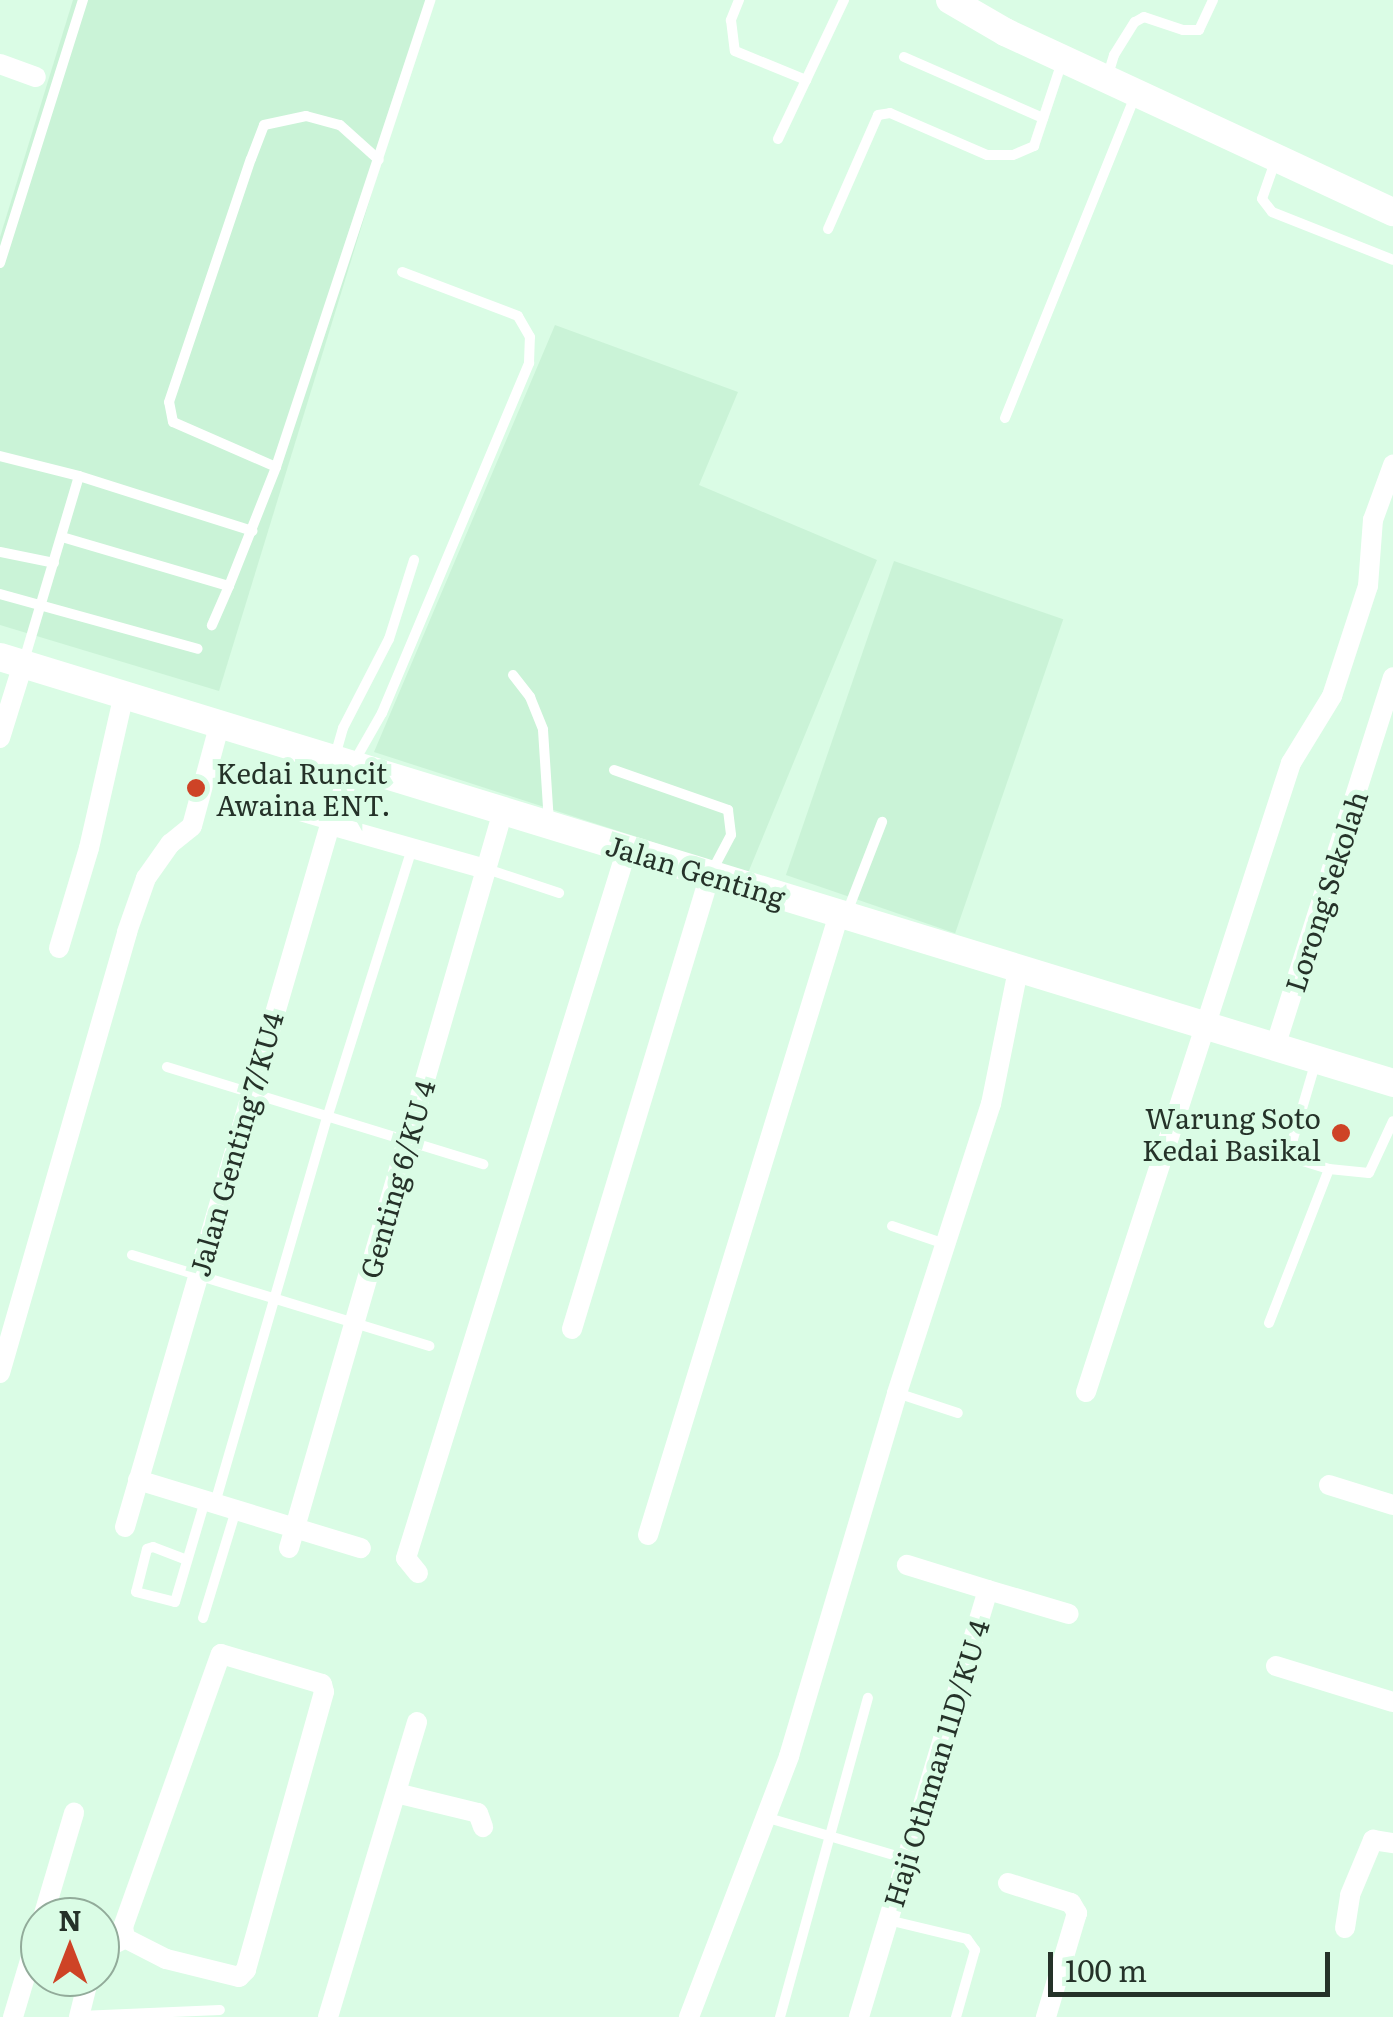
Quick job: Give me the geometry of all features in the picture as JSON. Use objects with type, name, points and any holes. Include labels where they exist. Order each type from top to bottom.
[{"type":"street","points":[[950,0],[1063,59],[1393,212]]},
{"type":"street","points":[[0,64],[36,78]]},
{"type":"street","points":[[1086,1392],[1291,762],[1338,678],[1368,586],[1373,520],[1393,466]]},
{"type":"street","points":[[0,738],[11,660]]},
{"type":"street","name":"Jalan Genting","points":[[11,660],[1393,1083]]},
{"type":"street","name":"Lorong Sekolah","points":[[1275,1047],[1393,677]]},
{"type":"street","points":[[60,948],[89,848],[124,694]]},
{"type":"street","points":[[0,1372],[127,932],[146,878],[170,844],[192,826],[220,724]]},
{"type":"street","name":"Jalan Genting 7/KU4","points":[[125,1527],[330,824],[344,760]]},
{"type":"street","name":"Genting 6/KU 4","points":[[292,1538],[503,811]]},
{"type":"street","points":[[330,824],[486,869]]},
{"type":"street","points":[[418,1573],[406,1558],[627,849]]},
{"type":"street","points":[[572,1329],[710,874]]},
{"type":"street","points":[[648,1535],[842,915]]},
{"type":"street","points":[[689,2017],[789,1756],[897,1393],[991,1104],[1018,970]]},
{"type":"street","points":[[138,1480],[236,1510],[292,1538],[361,1548]]},
{"type":"street","points":[[1329,1485],[1393,1505]]},
{"type":"street","name":"Haji Othman 11D/KU 4","points":[[859,2017],[988,1590],[907,1565]]},
{"type":"street","points":[[988,1590],[1069,1614]]},
{"type":"street","points":[[216,1656],[322,1684],[324,1692],[246,1970],[239,1977],[166,1958],[124,1938],[123,1927],[164,1820],[216,1656]]},
{"type":"street","points":[[1276,1666],[1393,1702]]},
{"type":"street","points":[[328,2017],[417,1722]]},
{"type":"street","points":[[396,1793],[478,1813],[483,1827]]},
{"type":"street","points":[[49,1897],[74,1814]]},
{"type":"street","points":[[1346,1928],[1350,1895],[1374,1840],[1393,1843]]},
{"type":"street","points":[[1008,1883],[1072,1903],[1076,1912],[1046,2017]]},
{"type":"street","points":[[120,1940],[124,1938]]},
{"type":"lane","points":[[0,263],[83,0]]},
{"type":"lane","points":[[212,624],[276,467],[430,0]]},
{"type":"lane","points":[[738,0],[731,20],[735,50],[806,80]]},
{"type":"lane","points":[[778,139],[844,0]]},
{"type":"lane","points":[[1107,79],[1114,55],[1135,22],[1144,17],[1184,30],[1199,30],[1213,0]]},
{"type":"lane","points":[[904,57],[1044,118]]},
{"type":"lane","points":[[828,229],[878,115],[890,114],[987,155],[1013,155],[1034,146],[1063,59]]},
{"type":"lane","points":[[1005,418],[1136,93]]},
{"type":"lane","points":[[276,467],[173,422],[169,402],[178,372],[264,125],[306,116],[340,125],[379,160]]},
{"type":"lane","points":[[1277,158],[1262,199],[1272,212],[1393,260]]},
{"type":"lane","points":[[344,760],[382,713],[529,363],[530,337],[518,316],[402,272]]},
{"type":"lane","points":[[0,456],[79,476],[252,531]]},
{"type":"lane","points":[[11,660],[40,606],[79,476]]},
{"type":"lane","points":[[62,537],[229,586]]},
{"type":"lane","points":[[0,552],[54,563]]},
{"type":"lane","points":[[344,760],[343,728],[389,639],[414,560]]},
{"type":"lane","points":[[0,594],[198,649]]},
{"type":"lane","points":[[513,675],[530,696],[544,730],[549,825]]},
{"type":"lane","points":[[614,770],[728,810],[731,836],[710,874]]},
{"type":"lane","points":[[262,805],[330,824]]},
{"type":"lane","points":[[842,915],[882,822]]},
{"type":"lane","points":[[188,1560],[153,1546],[147,1549],[136,1592],[175,1602],[274,1299],[412,847]]},
{"type":"lane","points":[[486,869],[558,893]]},
{"type":"lane","points":[[1317,1060],[1291,1148],[1293,1158],[1329,1169],[1369,1173],[1393,1121]]},
{"type":"lane","points":[[167,1067],[483,1164]]},
{"type":"lane","points":[[1269,1322],[1329,1169]]},
{"type":"lane","points":[[892,1226],[946,1244]]},
{"type":"lane","points":[[132,1255],[429,1346]]},
{"type":"lane","points":[[897,1393],[958,1413]]},
{"type":"lane","points":[[203,1618],[236,1510]]},
{"type":"lane","points":[[780,2017],[868,1698]]},
{"type":"lane","points":[[764,1817],[907,1860]]},
{"type":"lane","points":[[886,1920],[967,1940],[975,1950],[956,2017]]},
{"type":"lane","points":[[79,2016],[220,2010]]},
{"type":"shaded area","points":[[73,0],[431,0],[219,691],[0,625],[0,237]]},
{"type":"shaded area","points":[[555,325],[738,392],[699,485],[877,560],[748,873],[374,752]]},
{"type":"shaded area","points":[[894,561],[1063,619],[955,933],[786,875]]},
{"type":"place","name":"Kedai Runcit Awaina ENT.","points":[[196,788]]},
{"type":"place","name":"Warung Soto Kedai Basikal","points":[[1341,1133]]}]
